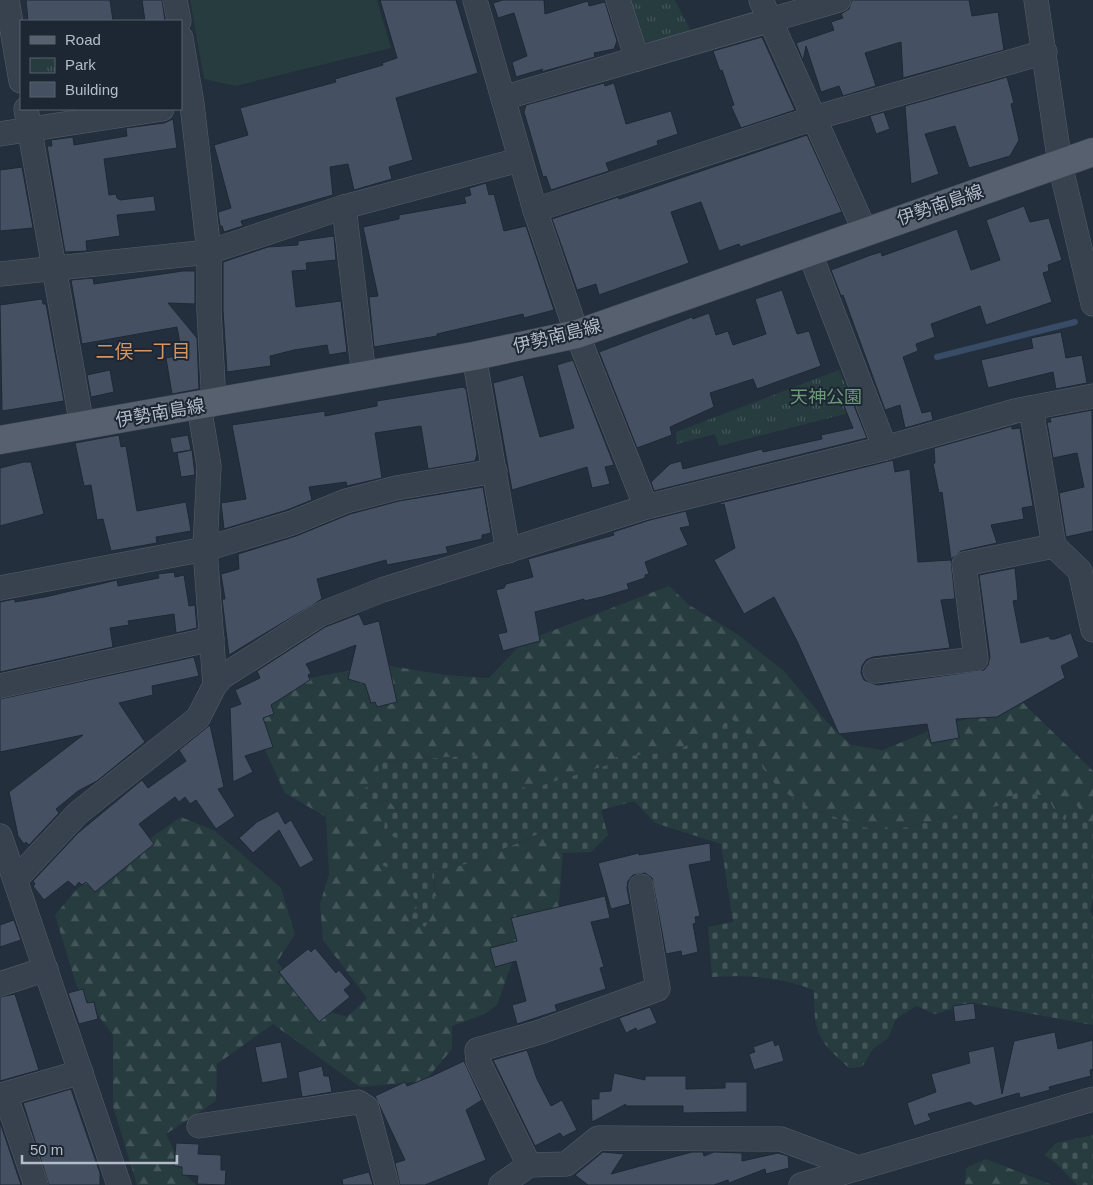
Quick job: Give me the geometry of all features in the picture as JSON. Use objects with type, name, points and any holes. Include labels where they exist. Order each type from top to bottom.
[{"type":"main road","name":"伊勢南島線","points":[[0,440],[474,356],[578,334],[1093,152]]},
{"type":"street","points":[[7,0],[20,76]]},
{"type":"street","points":[[175,0],[178,20]]},
{"type":"street","points":[[475,0],[519,160],[535,210],[578,334],[646,507]]},
{"type":"street","points":[[618,0],[637,59]]},
{"type":"street","points":[[503,98],[637,59],[765,10],[839,0]]},
{"type":"street","points":[[1036,0],[1060,164],[1087,259],[1093,304]]},
{"type":"street","points":[[765,10],[865,231]]},
{"type":"street","points":[[182,49],[187,105],[209,252],[206,405],[209,466],[205,549],[215,685]]},
{"type":"street","points":[[535,210],[814,118],[1045,52]]},
{"type":"street","points":[[0,134],[28,119],[149,110]]},
{"type":"street","points":[[28,119],[82,426]]},
{"type":"street","points":[[0,274],[209,252],[344,207],[519,160]]},
{"type":"street","points":[[344,207],[364,376]]},
{"type":"street","points":[[809,251],[885,448]]},
{"type":"street","points":[[474,356],[508,551]]},
{"type":"street","points":[[16,879],[78,814],[198,718],[215,685],[222,677],[319,615],[382,590],[646,507],[885,448],[1031,408],[1093,396]]},
{"type":"street","points":[[1031,408],[1054,546],[1080,571],[1093,630]]},
{"type":"street","points":[[0,588],[205,549],[292,523],[355,499],[396,488],[494,471]]},
{"type":"street","points":[[875,671],[976,659],[964,564],[1054,546]]},
{"type":"street","points":[[0,686],[212,639]]},
{"type":"street","points":[[0,836],[119,1185]]},
{"type":"street","points":[[529,1165],[478,1061],[477,1050],[540,1032],[658,988],[641,886]]},
{"type":"street","points":[[0,984],[46,969]]},
{"type":"street","points":[[36,1185],[6,1094],[81,1072]]},
{"type":"street","points":[[801,1185],[1093,1099]]},
{"type":"street","points":[[199,1126],[358,1102],[367,1108],[387,1185]]},
{"type":"street","points":[[502,1185],[529,1165],[566,1164],[598,1138],[781,1139],[858,1168]]},
{"type":"green space","points":[[190,0],[377,0],[391,48],[235,86],[204,79]]},
{"type":"green space","points":[[619,0],[675,0],[691,32],[635,45]]},
{"type":"green space","name":"天神公園","points":[[839,370],[857,411],[719,446],[715,434],[677,444],[676,432]]},
{"type":"green space","points":[[669,586],[689,605],[737,634],[784,671],[826,721],[851,745],[883,750],[936,728],[1023,703],[1093,771],[1093,826],[1086,821],[1073,800],[1065,821],[1053,808],[1047,796],[1017,792],[998,806],[893,830],[861,827],[804,805],[778,788],[765,772],[750,737],[719,729],[674,752],[616,757],[611,764],[527,790],[481,755],[377,762],[381,776],[363,790],[366,805],[389,800],[397,811],[399,839],[382,865],[398,873],[410,886],[417,908],[410,918],[435,890],[434,871],[471,863],[548,830],[563,853],[558,914],[520,940],[497,1005],[485,1014],[452,1026],[452,1049],[425,1081],[360,1087],[273,1024],[217,1064],[216,1101],[166,1134],[186,1176],[196,1185],[137,1185],[113,1106],[113,1035],[77,987],[55,915],[78,888],[181,817],[215,831],[281,888],[295,934],[277,962],[321,1009],[347,1017],[367,998],[323,940],[320,904],[329,874],[326,817],[285,793],[252,722],[300,680],[336,673],[384,665],[446,675],[489,678],[523,642]]},
{"type":"green space","points":[[730,717],[750,737],[765,772],[778,788],[804,805],[861,827],[894,830],[998,806],[1017,792],[1047,796],[1053,808],[1065,821],[1073,799],[1086,821],[1093,826],[1093,898],[1090,910],[1093,917],[1093,1025],[973,1003],[935,1014],[916,1006],[896,1019],[888,1038],[873,1049],[862,1067],[849,1068],[830,1050],[820,1035],[815,1017],[814,990],[789,982],[764,978],[712,977],[708,927],[733,922],[721,844],[655,823],[634,801],[601,810],[608,835],[591,852],[563,853],[547,830],[471,863],[434,871],[435,911],[425,927],[410,918],[417,908],[407,881],[398,873],[382,865],[399,839],[384,833],[385,818],[397,810],[388,800],[366,805],[354,802],[363,790],[380,776],[377,762],[481,755],[527,790],[611,764],[616,757],[674,752],[719,729]]},
{"type":"green space","points":[[1093,1135],[1093,1185],[1077,1185],[1057,1164],[1044,1155],[1056,1143]]},
{"type":"green space","points":[[986,1159],[1051,1185],[965,1185],[966,1168]]},
{"type":"building","points":[[26,0],[110,0],[113,20],[28,20]]},
{"type":"building","points":[[142,0],[162,0],[165,20],[145,20]]},
{"type":"building","points":[[380,0],[456,0],[478,73],[396,98],[413,160],[389,167],[392,179],[354,190],[348,164],[330,167],[333,195],[241,221],[243,226],[224,232],[222,226],[220,226],[218,212],[231,208],[214,145],[248,135],[240,108],[336,82],[335,79],[383,65],[382,63],[397,58]]},
{"type":"building","points":[[503,0],[544,0],[545,14],[588,1],[589,6],[605,2],[617,41],[614,49],[594,53],[595,57],[516,77],[512,62],[527,56],[514,13],[498,18],[493,3]]},
{"type":"building","points":[[852,0],[969,0],[972,16],[998,12],[1004,50],[903,78],[901,42],[865,53],[876,86],[843,96],[839,86],[821,92],[806,46],[803,61],[796,43],[834,30],[831,22],[843,18],[841,14],[849,9]]},
{"type":"building","points":[[762,37],[795,110],[741,128],[731,106],[734,105],[722,70],[720,71],[713,51]]},
{"type":"building","points":[[1007,77],[1014,103],[1011,104],[1019,140],[1010,156],[969,168],[955,126],[925,134],[939,174],[911,184],[905,106]]},
{"type":"building","points":[[604,83],[605,86],[614,83],[626,124],[671,111],[678,134],[657,141],[658,145],[606,163],[609,171],[551,190],[546,176],[543,177],[524,112],[526,105]]},
{"type":"building","points":[[884,112],[890,129],[876,134],[870,116]]},
{"type":"building","points":[[173,119],[177,148],[104,159],[109,195],[116,194],[120,200],[154,196],[156,211],[117,215],[120,236],[86,241],[87,251],[65,252],[47,146],[52,146],[51,140],[73,137],[74,145],[127,136],[126,128],[164,123]]},
{"type":"building","points":[[807,135],[842,212],[740,247],[739,244],[719,251],[701,202],[671,212],[689,263],[599,295],[596,284],[577,290],[552,219],[618,197],[619,199]]},
{"type":"building","points":[[22,167],[33,228],[0,231],[0,170]]},
{"type":"building","points":[[486,183],[489,195],[494,194],[504,231],[526,226],[554,310],[524,318],[523,314],[437,334],[437,336],[374,347],[369,297],[378,296],[363,227],[399,219],[399,215],[466,203],[464,197],[471,195],[469,188]]},
{"type":"building","points":[[1024,206],[1030,222],[1049,218],[1062,260],[1048,265],[1049,271],[1043,273],[1052,302],[986,325],[980,306],[931,324],[935,337],[916,344],[918,351],[903,357],[922,413],[931,411],[933,420],[905,428],[900,405],[885,410],[843,295],[841,296],[831,270],[881,252],[882,256],[957,229],[971,270],[1000,260],[986,220]]},
{"type":"building","points":[[334,236],[336,260],[306,263],[307,270],[292,271],[296,307],[341,301],[347,352],[329,355],[327,345],[294,350],[270,356],[271,366],[227,372],[223,310],[223,262],[268,247],[298,245],[298,241]]},
{"type":"building","points":[[183,271],[195,271],[195,304],[168,303],[197,338],[199,389],[172,394],[166,358],[182,355],[177,327],[82,344],[71,280],[93,278],[94,284]]},
{"type":"building","points":[[782,290],[797,334],[809,331],[821,366],[757,389],[753,379],[710,393],[714,407],[670,427],[672,435],[637,448],[599,352],[692,317],[693,319],[709,313],[716,335],[728,331],[733,345],[766,334],[755,299]]},
{"type":"building","points":[[42,299],[43,304],[46,304],[64,401],[2,411],[0,305]]},
{"type":"building","points":[[1061,332],[1066,358],[1082,355],[1087,383],[1056,389],[1053,372],[988,388],[981,360],[1033,348],[1031,338]]},
{"type":"building","points":[[573,360],[614,465],[605,467],[610,484],[592,488],[587,467],[512,490],[493,383],[523,375],[540,437],[574,428],[557,365]]},
{"type":"building","points":[[110,370],[114,392],[91,397],[87,375]]},
{"type":"building","points":[[463,387],[466,389],[477,454],[475,461],[428,469],[421,426],[375,433],[382,478],[347,486],[346,482],[309,487],[312,500],[287,510],[224,529],[221,503],[246,499],[232,425],[325,411],[325,416],[377,406],[377,401]]},
{"type":"building","points":[[853,403],[867,438],[654,491],[651,482],[670,464],[681,461],[683,469],[762,449],[763,452],[822,439],[821,435],[853,428],[844,406]]},
{"type":"building","points":[[1092,410],[1093,531],[1066,537],[1059,493],[1084,487],[1077,453],[1053,458],[1047,422],[1051,422],[1050,418]]},
{"type":"building","points":[[1012,426],[1012,429],[1020,428],[1033,506],[1022,508],[1024,519],[991,525],[997,543],[961,551],[951,559],[942,492],[939,493],[933,464],[935,463],[934,448]]},
{"type":"building","points":[[119,435],[121,447],[126,446],[137,511],[186,502],[191,531],[156,537],[157,543],[111,551],[103,519],[97,520],[91,485],[84,486],[75,443]]},
{"type":"building","points":[[188,435],[191,450],[173,453],[170,438]]},
{"type":"building","points":[[192,450],[195,475],[181,477],[177,453]]},
{"type":"building","points":[[893,460],[895,472],[910,469],[918,562],[951,560],[955,599],[941,600],[950,648],[873,657],[866,660],[862,666],[861,673],[864,680],[877,685],[984,670],[988,665],[990,657],[979,575],[1015,568],[1018,600],[1013,601],[1021,643],[1049,636],[1050,639],[1055,639],[1071,633],[1079,657],[1061,666],[1065,678],[997,717],[956,719],[959,738],[931,743],[927,724],[839,734],[797,641],[774,597],[744,614],[714,560],[735,548],[724,504],[721,505],[720,503]]},
{"type":"building","points":[[31,462],[44,514],[0,526],[0,468]]},
{"type":"building","points":[[483,487],[491,533],[482,535],[482,539],[446,547],[448,553],[387,565],[386,560],[317,579],[322,599],[229,655],[222,599],[225,599],[221,574],[239,569],[238,554],[296,536],[350,514],[399,501]]},
{"type":"building","points":[[686,511],[690,526],[680,528],[688,545],[645,562],[649,574],[645,575],[645,578],[627,584],[629,589],[535,612],[540,641],[503,651],[498,634],[507,632],[496,590],[504,588],[506,584],[533,577],[528,559],[614,535],[613,532]]},
{"type":"building","points":[[174,572],[175,577],[184,575],[189,606],[195,605],[197,628],[176,633],[174,614],[128,621],[129,625],[110,628],[113,647],[0,672],[0,602],[15,599],[15,602],[45,597],[117,580],[118,586],[159,578],[158,574]]},
{"type":"building","points":[[359,614],[364,625],[379,621],[397,702],[377,707],[375,702],[371,703],[365,684],[348,679],[356,645],[306,664],[311,673],[308,675],[310,680],[271,705],[274,714],[263,718],[273,747],[245,756],[253,772],[233,782],[230,708],[241,704],[235,690],[260,678],[257,671],[325,627]]},
{"type":"building","points":[[194,657],[199,676],[152,686],[153,695],[119,703],[145,742],[97,781],[78,791],[56,809],[59,813],[29,845],[26,842],[24,844],[18,836],[9,792],[83,735],[0,752],[0,699]]},
{"type":"building","points":[[210,725],[224,787],[218,789],[235,816],[216,829],[196,800],[190,804],[185,797],[179,802],[175,797],[139,824],[154,844],[95,892],[86,882],[82,885],[79,882],[75,887],[68,881],[44,900],[33,886],[35,884],[33,881],[78,833],[142,780],[148,788],[186,761],[179,750]]},
{"type":"building","points":[[278,811],[285,824],[291,820],[314,860],[300,868],[279,830],[253,853],[239,838],[257,822]]},
{"type":"building","points":[[710,843],[711,861],[689,865],[700,916],[695,917],[696,923],[693,924],[698,952],[682,956],[681,951],[666,954],[652,878],[645,873],[633,875],[628,881],[627,888],[630,904],[611,909],[598,863],[639,853],[639,855]]},
{"type":"building","points":[[605,896],[610,918],[591,922],[604,967],[600,968],[606,989],[555,1005],[557,1011],[517,1024],[512,1005],[526,1001],[516,961],[495,967],[490,948],[517,941],[511,918]]},
{"type":"building","points":[[14,920],[21,940],[0,947],[0,925]]},
{"type":"building","points":[[315,948],[336,973],[339,970],[351,984],[344,990],[350,997],[319,1022],[279,972],[308,949],[311,952]]},
{"type":"building","points":[[83,989],[87,1003],[94,1002],[98,1019],[79,1024],[68,993]]},
{"type":"building","points":[[15,994],[39,1070],[0,1081],[0,997]]},
{"type":"building","points":[[974,1003],[976,1019],[955,1022],[953,1006]]},
{"type":"building","points":[[650,1007],[657,1023],[637,1031],[636,1028],[626,1033],[619,1018]]},
{"type":"building","points":[[1055,1032],[1058,1049],[1093,1040],[1093,1069],[1090,1070],[1091,1076],[1049,1087],[1050,1090],[1020,1098],[1019,1093],[975,1106],[970,1102],[928,1114],[931,1120],[914,1126],[907,1103],[936,1092],[931,1074],[970,1063],[968,1052],[994,1046],[1002,1094],[1014,1041]]},
{"type":"building","points":[[773,1040],[775,1046],[779,1044],[784,1061],[754,1070],[749,1054],[755,1052],[753,1047]]},
{"type":"building","points":[[281,1042],[288,1078],[262,1083],[255,1047]]},
{"type":"building","points":[[527,1050],[537,1079],[551,1106],[562,1100],[577,1130],[563,1137],[560,1133],[535,1146],[493,1060]]},
{"type":"building","points":[[464,1061],[482,1100],[466,1110],[486,1160],[425,1185],[400,1185],[395,1163],[405,1160],[375,1096],[405,1082],[407,1086]]},
{"type":"building","points":[[322,1066],[324,1076],[329,1076],[332,1092],[302,1097],[298,1072]]},
{"type":"building","points":[[614,1073],[645,1080],[645,1076],[686,1076],[686,1089],[725,1088],[725,1082],[747,1082],[747,1112],[683,1113],[683,1106],[625,1106],[626,1104],[592,1122],[591,1099],[599,1099],[599,1092],[611,1091]]},
{"type":"building","points":[[71,1089],[100,1173],[100,1185],[49,1185],[23,1103]]},
{"type":"building","points":[[0,1122],[21,1185],[0,1185]]},
{"type":"building","points":[[176,1143],[199,1144],[198,1154],[221,1155],[221,1170],[226,1170],[225,1185],[197,1184],[198,1176],[182,1175],[182,1167],[174,1166]]},
{"type":"building","points":[[603,1152],[624,1154],[611,1174],[692,1152],[703,1152],[704,1156],[714,1152],[742,1153],[742,1161],[778,1153],[788,1156],[789,1168],[766,1174],[765,1169],[729,1183],[728,1180],[714,1185],[588,1185],[575,1175]]},
{"type":"building","points":[[369,1172],[373,1185],[343,1185],[342,1179]]},
{"type":"waterway","points":[[937,357],[1075,322]]},
{"type":"district","name":"二俣一丁目","points":[[143,351]]}]
